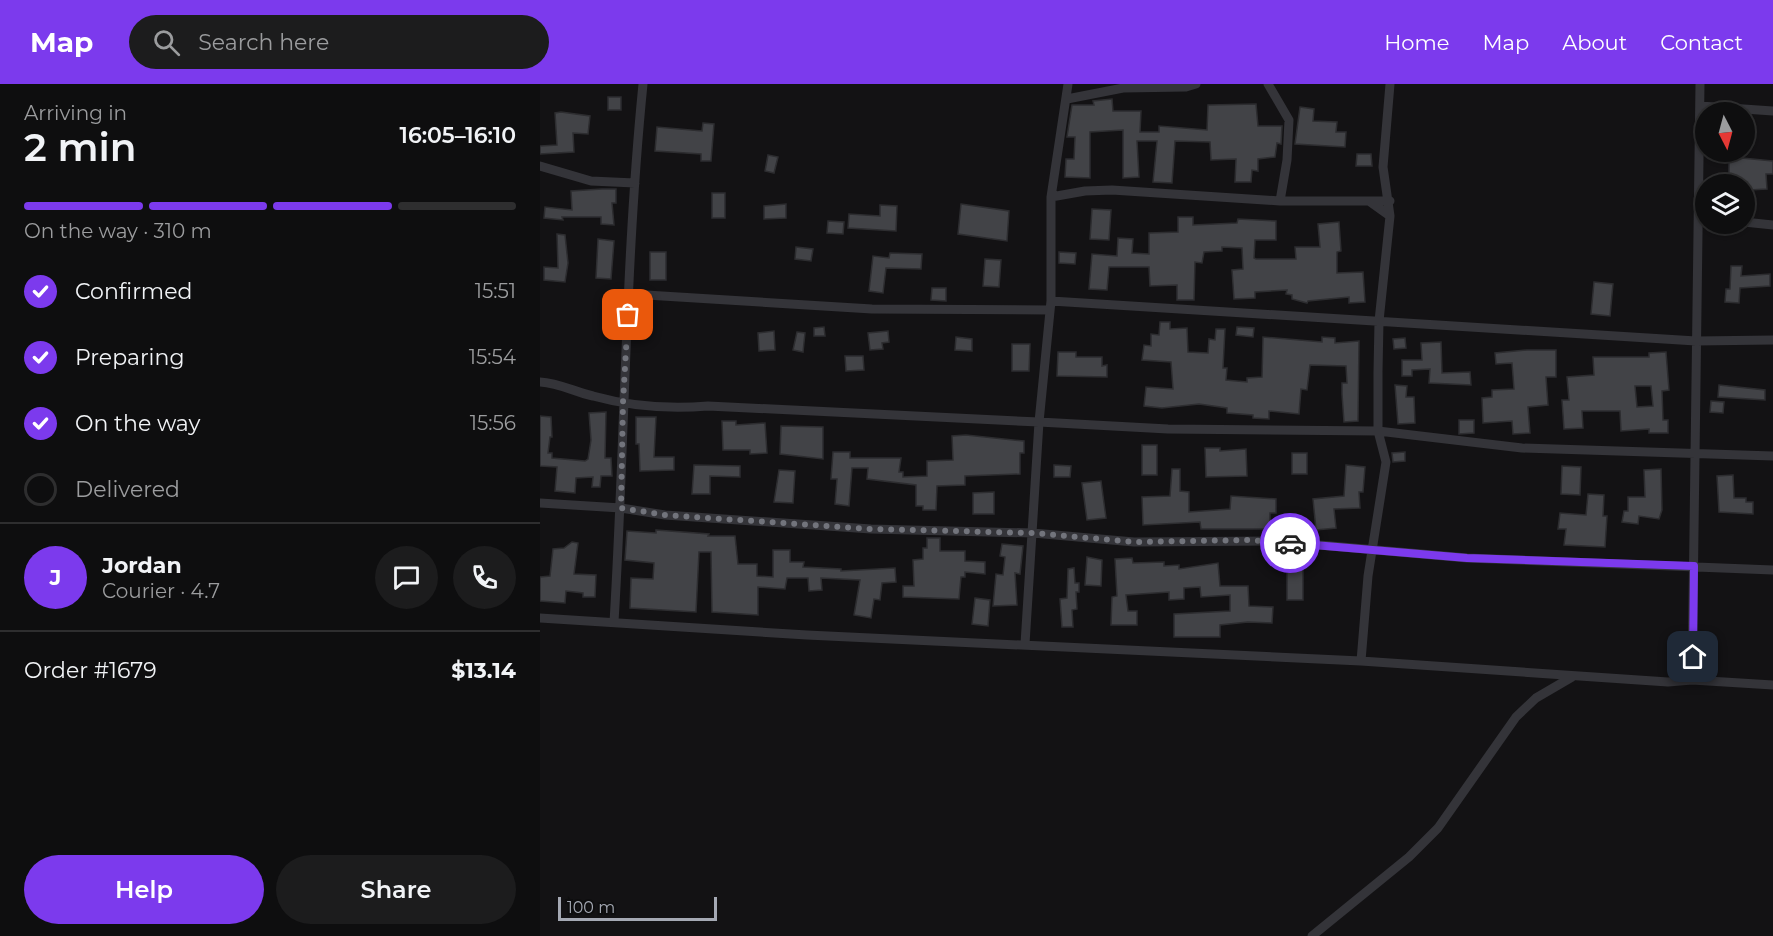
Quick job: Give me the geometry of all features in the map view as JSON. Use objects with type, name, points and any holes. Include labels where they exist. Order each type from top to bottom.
[{"type":"street","points":[[614,622],[621,508],[623,402],[643,84]]},
{"type":"street","points":[[1025,645],[1039,422],[1050,305],[1051,197],[1068,84]]},
{"type":"street","points":[[1066,99],[1123,88],[1186,87],[1196,84]]},
{"type":"street","points":[[1268,84],[1289,120],[1287,159],[1280,201]]},
{"type":"street","points":[[1360,661],[1368,576],[1386,462],[1378,431],[1379,321],[1390,216],[1383,167],[1390,84]]},
{"type":"street","points":[[1700,84],[1700,102]]},
{"type":"street","points":[[1755,110],[1773,111]]},
{"type":"street","points":[[540,166],[591,181],[635,183]]},
{"type":"street","points":[[1051,197],[1085,191],[1112,190],[1280,201],[1389,201]]},
{"type":"street","points":[[1369,201],[1390,216]]},
{"type":"street","points":[[1755,223],[1773,225]]},
{"type":"street","points":[[1692,680],[1696,341],[1701,234]]},
{"type":"street","points":[[630,294],[872,309],[1050,305],[1379,321],[1696,341],[1773,340]]},
{"type":"street","points":[[540,382],[553,382],[594,397],[674,407],[708,406],[1168,429],[1378,431],[1522,448],[1773,456]]},
{"type":"street","points":[[540,503],[621,508],[665,515],[871,529],[1033,533],[1134,542],[1247,540],[1489,559],[1773,570]]},
{"type":"street","points":[[540,618],[1360,661],[1572,677],[1773,685]]},
{"type":"street","points":[[1312,936],[1384,879],[1431,836],[1516,717],[1536,698],[1572,677]]},
{"type":"building","points":[[608,97],[621,97],[621,110],[608,110]]},
{"type":"building","points":[[1112,99],[1113,111],[1141,111],[1140,132],[1159,132],[1159,126],[1207,130],[1208,105],[1256,104],[1258,126],[1282,126],[1281,144],[1277,143],[1275,157],[1258,159],[1258,171],[1252,170],[1251,182],[1235,182],[1236,159],[1211,160],[1210,142],[1175,141],[1172,183],[1153,182],[1157,141],[1137,141],[1139,177],[1123,178],[1123,130],[1090,132],[1090,178],[1065,177],[1066,159],[1074,159],[1075,137],[1067,137],[1072,105],[1094,105],[1093,101]]},
{"type":"building","points":[[1300,107],[1314,109],[1313,121],[1337,122],[1336,132],[1346,132],[1345,147],[1295,144]]},
{"type":"building","points":[[555,113],[590,116],[588,134],[573,133],[574,152],[540,154],[540,146],[557,145]]},
{"type":"building","points":[[703,123],[714,124],[711,161],[701,161],[701,154],[655,151],[657,127],[702,131]]},
{"type":"building","points":[[1357,154],[1371,154],[1372,166],[1356,166]]},
{"type":"building","points":[[768,155],[778,157],[774,173],[765,171]]},
{"type":"building","points":[[1755,159],[1773,161],[1773,174],[1766,174],[1767,189],[1755,190],[1755,174],[1729,174],[1729,162],[1755,162]]},
{"type":"building","points":[[616,189],[616,203],[612,203],[614,225],[601,224],[601,217],[562,217],[563,220],[544,218],[545,207],[572,210],[571,191]]},
{"type":"building","points":[[712,193],[725,193],[725,218],[712,218]]},
{"type":"building","points":[[786,204],[786,218],[764,219],[764,206]]},
{"type":"building","points":[[961,204],[1009,211],[1007,241],[958,234]]},
{"type":"building","points":[[880,205],[897,206],[896,231],[848,228],[849,214],[880,216]]},
{"type":"building","points":[[1092,209],[1111,210],[1109,240],[1090,239]]},
{"type":"building","points":[[1178,217],[1193,217],[1193,225],[1237,223],[1238,219],[1276,221],[1276,240],[1255,240],[1254,258],[1256,259],[1296,259],[1295,247],[1320,247],[1318,224],[1339,222],[1341,251],[1337,252],[1337,273],[1363,272],[1365,302],[1349,303],[1349,297],[1308,301],[1307,303],[1292,299],[1292,295],[1286,294],[1287,290],[1255,292],[1255,298],[1234,299],[1232,270],[1243,269],[1242,248],[1222,247],[1222,251],[1204,252],[1202,263],[1195,262],[1194,300],[1177,300],[1177,285],[1150,286],[1149,267],[1109,267],[1107,290],[1089,289],[1092,254],[1117,256],[1118,238],[1133,239],[1132,253],[1149,254],[1149,233],[1178,232]]},
{"type":"building","points":[[828,221],[844,222],[843,234],[827,233]]},
{"type":"building","points":[[557,234],[565,235],[568,263],[565,282],[544,280],[544,267],[558,268]]},
{"type":"building","points":[[598,239],[614,241],[611,279],[596,278]]},
{"type":"building","points":[[796,247],[813,249],[811,261],[795,259]]},
{"type":"building","points":[[650,252],[666,252],[666,280],[650,280]]},
{"type":"building","points":[[1059,252],[1076,253],[1075,264],[1059,263]]},
{"type":"building","points":[[890,253],[922,254],[921,269],[886,268],[883,293],[869,291],[873,256],[889,258]]},
{"type":"building","points":[[985,259],[1001,260],[999,287],[983,286]]},
{"type":"building","points":[[1731,266],[1742,266],[1741,276],[1770,274],[1770,286],[1740,288],[1739,303],[1725,302],[1726,289],[1730,289]]},
{"type":"building","points":[[1594,282],[1613,284],[1610,316],[1591,314]]},
{"type":"building","points":[[932,288],[946,288],[946,301],[931,300]]},
{"type":"building","points":[[1160,322],[1170,322],[1170,329],[1187,328],[1188,352],[1208,353],[1209,339],[1215,340],[1216,329],[1225,329],[1223,368],[1227,368],[1226,380],[1247,382],[1247,378],[1262,377],[1263,337],[1322,342],[1322,337],[1335,338],[1335,343],[1359,341],[1358,421],[1344,422],[1342,383],[1347,383],[1346,366],[1310,365],[1307,390],[1301,389],[1299,414],[1269,411],[1269,419],[1227,413],[1227,408],[1199,404],[1162,408],[1144,406],[1146,387],[1173,389],[1171,362],[1142,360],[1144,345],[1151,346],[1151,334],[1159,335]]},
{"type":"building","points":[[824,327],[825,336],[814,336],[814,328]]},
{"type":"building","points":[[1237,327],[1254,328],[1253,337],[1236,335]]},
{"type":"building","points":[[774,331],[775,350],[759,351],[758,333]]},
{"type":"building","points":[[888,331],[889,342],[882,343],[883,349],[870,350],[868,333]]},
{"type":"building","points":[[797,332],[805,333],[803,352],[793,350]]},
{"type":"building","points":[[956,337],[972,339],[972,351],[955,350]]},
{"type":"building","points":[[1405,338],[1406,348],[1394,349],[1393,339]]},
{"type":"building","points":[[1441,342],[1442,373],[1470,372],[1471,385],[1429,383],[1430,369],[1412,370],[1412,376],[1402,376],[1402,360],[1422,360],[1421,343]]},
{"type":"building","points":[[1012,344],[1030,344],[1029,371],[1012,371]]},
{"type":"building","points":[[1556,350],[1556,377],[1546,377],[1548,405],[1528,407],[1530,433],[1513,434],[1512,421],[1483,423],[1482,398],[1492,397],[1492,390],[1514,389],[1512,363],[1496,364],[1495,353]]},
{"type":"building","points":[[1058,352],[1076,352],[1076,357],[1102,357],[1102,366],[1107,365],[1107,377],[1057,376]]},
{"type":"building","points":[[1666,352],[1669,390],[1662,391],[1663,420],[1668,420],[1668,433],[1649,433],[1649,429],[1621,431],[1620,411],[1582,411],[1583,428],[1564,429],[1562,400],[1569,400],[1567,377],[1594,375],[1593,357],[1649,357],[1649,353]],"holes":[[[1635,386],[1651,386],[1653,406],[1637,407]]]},
{"type":"building","points":[[845,356],[863,356],[864,370],[846,371]]},
{"type":"building","points":[[1395,385],[1407,386],[1406,397],[1414,397],[1415,423],[1398,424]]},
{"type":"building","points":[[1719,385],[1765,390],[1765,400],[1718,397]]},
{"type":"building","points":[[1711,401],[1724,402],[1723,413],[1710,412]]},
{"type":"building","points":[[606,412],[605,458],[611,458],[612,476],[601,476],[600,487],[592,487],[593,477],[576,478],[575,493],[555,491],[557,467],[540,466],[540,416],[551,417],[552,437],[550,437],[548,453],[552,453],[552,458],[585,461],[588,459],[591,440],[589,413]]},
{"type":"building","points":[[636,417],[656,417],[654,457],[674,457],[674,470],[640,471],[639,444],[636,444]]},
{"type":"building","points":[[1459,420],[1474,420],[1474,433],[1459,434]]},
{"type":"building","points":[[722,421],[736,421],[736,425],[765,423],[767,453],[750,454],[750,450],[723,450]]},
{"type":"building","points":[[781,426],[823,427],[823,459],[780,454]]},
{"type":"building","points":[[966,435],[1024,441],[1024,453],[1020,453],[1020,474],[965,476],[965,485],[937,486],[936,510],[923,510],[923,506],[916,506],[916,485],[867,479],[868,468],[852,468],[849,506],[835,504],[837,479],[831,479],[833,452],[850,452],[850,458],[901,458],[899,472],[903,472],[903,477],[927,476],[927,461],[953,460],[952,436]]},
{"type":"building","points":[[1142,445],[1157,445],[1157,475],[1142,475]]},
{"type":"building","points":[[1205,448],[1220,448],[1220,451],[1246,449],[1247,476],[1206,477]]},
{"type":"building","points":[[1405,452],[1405,461],[1393,462],[1392,453]]},
{"type":"building","points":[[1292,453],[1307,453],[1307,474],[1292,474]]},
{"type":"building","points":[[694,465],[740,466],[740,477],[710,476],[710,494],[692,494]]},
{"type":"building","points":[[1054,465],[1071,466],[1070,477],[1054,477]]},
{"type":"building","points":[[1346,465],[1365,467],[1363,492],[1359,492],[1360,508],[1334,509],[1336,528],[1316,530],[1313,499],[1344,496]]},
{"type":"building","points":[[1562,466],[1581,467],[1580,495],[1561,494]]},
{"type":"building","points":[[1172,469],[1180,469],[1180,491],[1189,492],[1189,512],[1230,509],[1231,496],[1276,499],[1276,513],[1270,513],[1270,529],[1201,529],[1200,522],[1143,525],[1142,497],[1170,496]]},
{"type":"building","points":[[1661,469],[1662,510],[1659,519],[1639,516],[1638,524],[1622,522],[1624,511],[1628,511],[1628,497],[1645,497],[1644,470]]},
{"type":"building","points":[[779,470],[795,471],[793,503],[774,502]]},
{"type":"building","points":[[1733,475],[1734,498],[1746,498],[1746,502],[1753,502],[1753,514],[1719,512],[1717,476]]},
{"type":"building","points":[[1101,481],[1106,518],[1087,520],[1082,483]]},
{"type":"building","points":[[994,492],[994,514],[973,514],[973,493]]},
{"type":"building","points":[[1588,494],[1604,495],[1603,516],[1607,516],[1605,547],[1564,545],[1566,529],[1558,529],[1560,513],[1586,515]]},
{"type":"building","points":[[656,530],[709,534],[708,536],[735,536],[738,564],[757,564],[757,576],[773,577],[773,550],[790,550],[790,562],[804,562],[803,567],[841,569],[841,571],[895,568],[896,582],[882,583],[880,600],[874,599],[871,618],[854,615],[860,580],[821,578],[822,590],[809,591],[808,578],[787,578],[785,589],[758,587],[758,615],[712,612],[711,552],[699,552],[696,612],[630,608],[631,578],[653,579],[654,563],[625,560],[627,531],[656,533]]},
{"type":"building","points":[[927,538],[940,538],[940,551],[965,551],[965,561],[985,562],[985,574],[965,572],[965,577],[961,577],[959,599],[903,597],[903,586],[914,586],[913,560],[923,559],[923,548],[927,548]]},
{"type":"building","points":[[572,542],[578,543],[574,574],[596,575],[595,597],[583,597],[583,593],[566,591],[565,603],[540,601],[540,577],[550,576],[553,549],[564,548]]},
{"type":"building","points":[[1002,544],[1023,546],[1020,574],[1015,573],[1017,605],[993,606],[996,574],[1003,575],[1005,557],[1000,556]]},
{"type":"building","points":[[1087,557],[1102,560],[1101,586],[1085,585]]},
{"type":"building","points":[[1132,558],[1133,563],[1164,562],[1164,566],[1179,565],[1179,569],[1218,563],[1220,586],[1248,586],[1249,606],[1273,607],[1272,623],[1248,622],[1220,625],[1220,637],[1174,637],[1174,614],[1230,611],[1230,595],[1201,597],[1200,587],[1184,588],[1184,599],[1169,600],[1169,592],[1126,595],[1128,611],[1137,611],[1137,625],[1111,625],[1112,597],[1117,596],[1115,559]]},
{"type":"building","points":[[1287,565],[1303,565],[1303,600],[1287,600]]},
{"type":"building","points":[[1074,568],[1075,583],[1079,583],[1079,592],[1076,592],[1077,609],[1072,610],[1073,627],[1062,627],[1060,599],[1067,598],[1068,569]]},
{"type":"building","points":[[975,598],[990,600],[988,626],[972,624]]},
{"type":"way so far","points":[[628,315],[623,402],[621,508],[665,515],[871,529],[1033,533],[1134,542],[1247,540],[1290,543]]},
{"type":"route","points":[[1290,543],[1467,558],[1694,566],[1693,657]]}]
